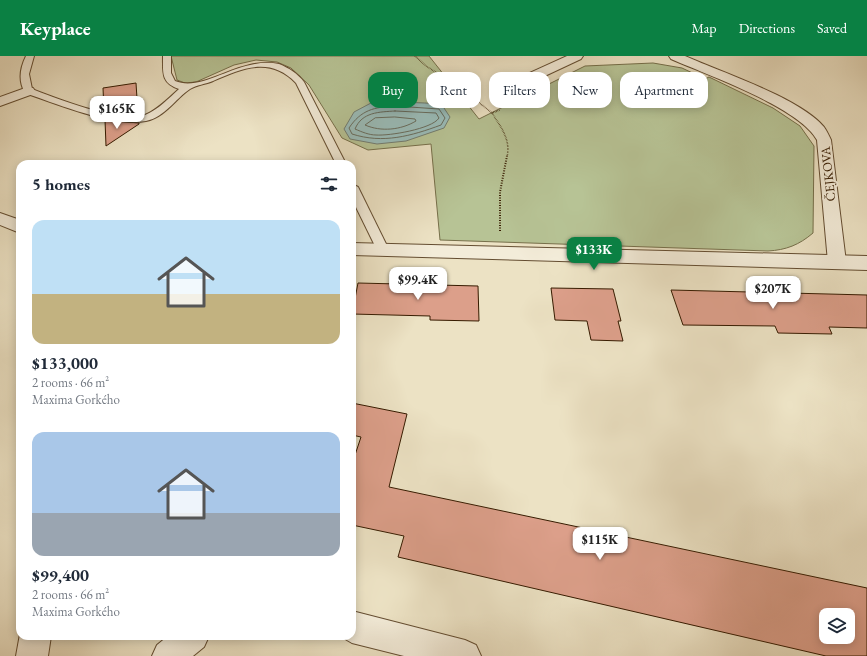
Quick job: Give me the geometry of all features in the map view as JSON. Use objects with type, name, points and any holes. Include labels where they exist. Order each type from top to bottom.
[{"type":"street","points":[[542,72],[577,56]]},
{"type":"street","name":"ČEJKOVA","points":[[675,56],[778,101],[795,110],[818,128],[824,140],[837,262]]},
{"type":"street","points":[[0,102],[28,91]]},
{"type":"street","points":[[0,219],[16,225]]},
{"type":"street","points":[[356,249],[867,263]]},
{"type":"street","points":[[356,628],[465,656]]},
{"type":"street","points":[[32,656],[34,640]]},
{"type":"street","points":[[168,656],[188,640]]},
{"type":"lane","points":[[30,56],[24,76],[24,84],[28,91],[88,110],[122,118],[139,119],[152,115],[187,87]]},
{"type":"lane","points":[[167,56],[165,70],[167,77],[174,84],[187,87],[199,85],[231,70],[248,65],[264,63],[283,69],[300,82],[339,160]]},
{"type":"lane","points":[[356,195],[383,250]]},
{"type":"path","points":[[415,56],[426,66],[461,88],[492,114],[504,132],[509,148],[500,192],[500,253]]},
{"type":"path","points":[[492,114],[507,108]]},
{"type":"green space","points":[[171,56],[429,56],[442,72],[426,72],[426,108],[470,108],[479,119],[501,108],[550,108],[550,84],[558,80],[558,108],[612,108],[612,72],[573,72],[585,66],[653,63],[682,68],[690,72],[620,72],[620,108],[708,108],[709,77],[773,108],[800,126],[814,146],[813,233],[803,241],[792,246],[768,251],[440,240],[431,144],[368,150],[342,138],[309,85],[291,68],[277,62],[256,60],[234,65],[196,82],[185,83],[177,80]]},
{"type":"water","points":[[418,103],[425,103],[426,108],[444,108],[450,117],[444,128],[406,141],[377,144],[350,139],[344,129],[354,112],[368,105],[368,108],[418,108]]},
{"type":"building","points":[[136,83],[138,114],[120,114],[104,111],[103,88]]},
{"type":"building","points":[[105,120],[139,123],[139,124],[106,146]]},
{"type":"building","points":[[358,283],[478,286],[479,321],[430,320],[430,316],[356,314],[356,293]]},
{"type":"building","points":[[551,288],[613,289],[621,321],[618,321],[623,341],[591,340],[587,321],[555,320]]},
{"type":"building","points":[[671,290],[867,295],[867,328],[829,327],[832,334],[778,333],[775,326],[683,325]]},
{"type":"building","points":[[356,404],[407,414],[389,487],[867,588],[867,656],[826,656],[398,557],[404,536],[356,526],[356,452],[361,437],[356,436]]}]
